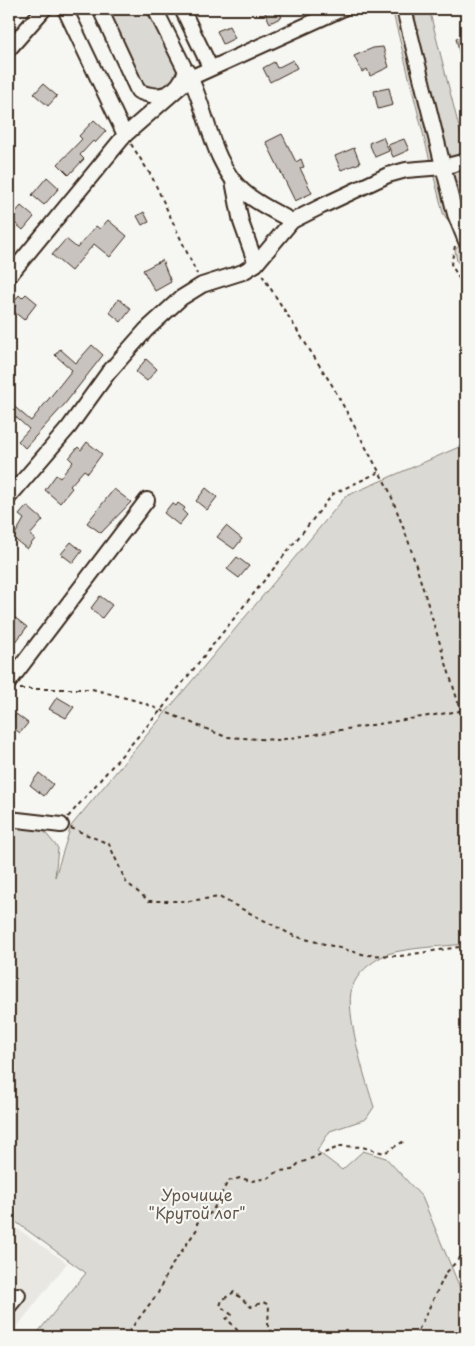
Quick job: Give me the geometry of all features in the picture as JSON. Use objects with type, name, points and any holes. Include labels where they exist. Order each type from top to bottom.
[{"type":"street","points":[[9,49],[44,9]]},
{"type":"street","points":[[64,9],[125,134]]},
{"type":"street","points":[[100,9],[138,91],[152,97],[169,93],[188,74]]},
{"type":"street","points":[[155,9],[188,74],[222,165],[244,193],[292,221]]},
{"type":"street","points":[[182,9],[210,67]]},
{"type":"street","points":[[9,276],[125,134],[188,74],[227,63],[342,9]]},
{"type":"street","points":[[404,9],[443,167],[464,237]]},
{"type":"street","points":[[9,497],[69,427],[108,373],[146,330],[181,298],[202,285],[243,272],[256,264],[292,221],[388,175],[406,170],[443,167],[466,161]]},
{"type":"street","points":[[232,180],[241,222],[256,264]]},
{"type":"street","points":[[11,684],[148,500]]},
{"type":"street","points":[[9,819],[61,825]]},
{"type":"street","points":[[9,1306],[18,1295]]},
{"type":"path","points":[[125,134],[152,177],[202,285]]},
{"type":"path","points":[[464,237],[452,253],[451,264],[466,291]]},
{"type":"path","points":[[256,264],[332,385],[389,490],[409,543],[466,728]]},
{"type":"path","points":[[379,472],[333,494],[161,710],[61,825],[109,844],[126,882],[149,901],[189,901],[219,897],[294,936],[366,955],[400,956],[466,946]]},
{"type":"path","points":[[11,684],[92,689],[141,702],[226,737],[278,740],[466,710]]},
{"type":"path","points":[[136,1337],[131,1334],[130,1330],[134,1322],[158,1293],[168,1271],[197,1229],[197,1223],[212,1212],[228,1181],[240,1178],[252,1180],[268,1178],[279,1171],[292,1170],[298,1164],[341,1146],[362,1147],[384,1153],[406,1140]]},
{"type":"path","points":[[415,1337],[446,1273],[466,1251]]},
{"type":"path","points":[[243,1337],[226,1319],[232,1315],[220,1306],[222,1300],[234,1292],[250,1307],[258,1302],[269,1305],[268,1326],[275,1337]]},
{"type":"shaded area","points":[[9,1223],[67,1263],[9,1337]]},
{"type":"green space","points":[[106,9],[148,9],[180,70],[173,82],[166,87],[152,91],[144,85]]},
{"type":"green space","points":[[392,9],[429,9],[466,155],[466,223],[451,226],[443,213]]},
{"type":"green space","points":[[463,241],[466,244],[466,273],[457,261],[455,250]]},
{"type":"green space","name":"Урочище \"Крутой лог\"","points":[[466,444],[466,944],[411,949],[390,953],[373,962],[357,978],[352,988],[350,999],[353,1029],[374,1107],[366,1119],[330,1131],[317,1151],[342,1170],[363,1151],[386,1158],[422,1197],[466,1302],[466,1337],[34,1337],[86,1273],[9,1217],[9,826],[43,830],[58,848],[55,877],[71,826],[346,496]]},
{"type":"building","points":[[278,9],[282,17],[270,23],[264,11]]},
{"type":"building","points":[[229,26],[235,38],[223,44],[217,31]]},
{"type":"building","points":[[466,36],[466,54],[460,56],[456,38]]},
{"type":"building","points":[[383,47],[389,67],[370,76],[367,69],[362,72],[354,56],[373,48]]},
{"type":"building","points":[[293,60],[297,68],[270,82],[263,68],[274,62],[277,68]]},
{"type":"building","points":[[43,84],[57,96],[48,106],[34,94]]},
{"type":"building","points":[[389,88],[393,105],[378,109],[374,91]]},
{"type":"building","points":[[94,120],[106,131],[80,155],[84,159],[69,175],[58,164],[82,139],[79,136]]},
{"type":"building","points":[[282,134],[296,162],[301,159],[304,167],[300,168],[312,193],[295,201],[266,142]]},
{"type":"building","points":[[383,137],[389,151],[375,157],[369,143]]},
{"type":"building","points":[[404,139],[409,150],[393,157],[388,145]]},
{"type":"building","points":[[354,148],[360,163],[341,170],[335,156]]},
{"type":"building","points":[[47,177],[59,188],[44,205],[32,195]]},
{"type":"building","points":[[21,206],[34,217],[23,230],[10,219]]},
{"type":"building","points":[[144,212],[149,222],[142,225],[137,216]]},
{"type":"building","points":[[108,220],[127,236],[110,257],[94,244],[71,271],[52,255],[66,239],[77,248],[96,226],[100,229]]},
{"type":"building","points":[[162,260],[171,282],[155,291],[143,270]]},
{"type":"building","points":[[26,294],[37,303],[24,320],[12,310],[16,305],[13,303],[19,295],[22,298]]},
{"type":"building","points":[[119,299],[131,309],[121,322],[109,312]]},
{"type":"building","points":[[92,345],[103,355],[64,405],[25,448],[18,441],[29,429],[9,411],[9,402],[31,421],[72,370],[55,355],[60,349],[76,363]]},
{"type":"building","points":[[146,359],[157,369],[147,381],[136,372]]},
{"type":"building","points":[[87,442],[102,454],[88,473],[84,470],[70,486],[72,488],[60,503],[45,490],[56,475],[60,478],[73,462],[69,458],[78,447],[81,450]]},
{"type":"building","points":[[206,488],[217,497],[207,510],[196,501]]},
{"type":"building","points":[[114,489],[131,502],[101,533],[87,523]]},
{"type":"building","points":[[172,503],[176,506],[178,503],[185,508],[183,511],[187,515],[179,525],[164,513]]},
{"type":"building","points":[[27,506],[43,520],[30,535],[35,539],[27,549],[13,538],[24,519],[19,515]]},
{"type":"building","points":[[226,526],[242,539],[234,549],[217,537]]},
{"type":"building","points":[[71,542],[82,551],[73,563],[61,554]]},
{"type":"building","points":[[237,557],[249,566],[239,578],[227,569]]},
{"type":"building","points":[[100,596],[112,605],[102,618],[91,608]]},
{"type":"building","points":[[9,613],[27,627],[9,651]]},
{"type":"building","points":[[57,697],[74,707],[66,718],[49,709]]},
{"type":"building","points":[[16,714],[28,723],[20,733],[9,725]]},
{"type":"building","points":[[39,773],[53,784],[44,796],[30,785]]}]
